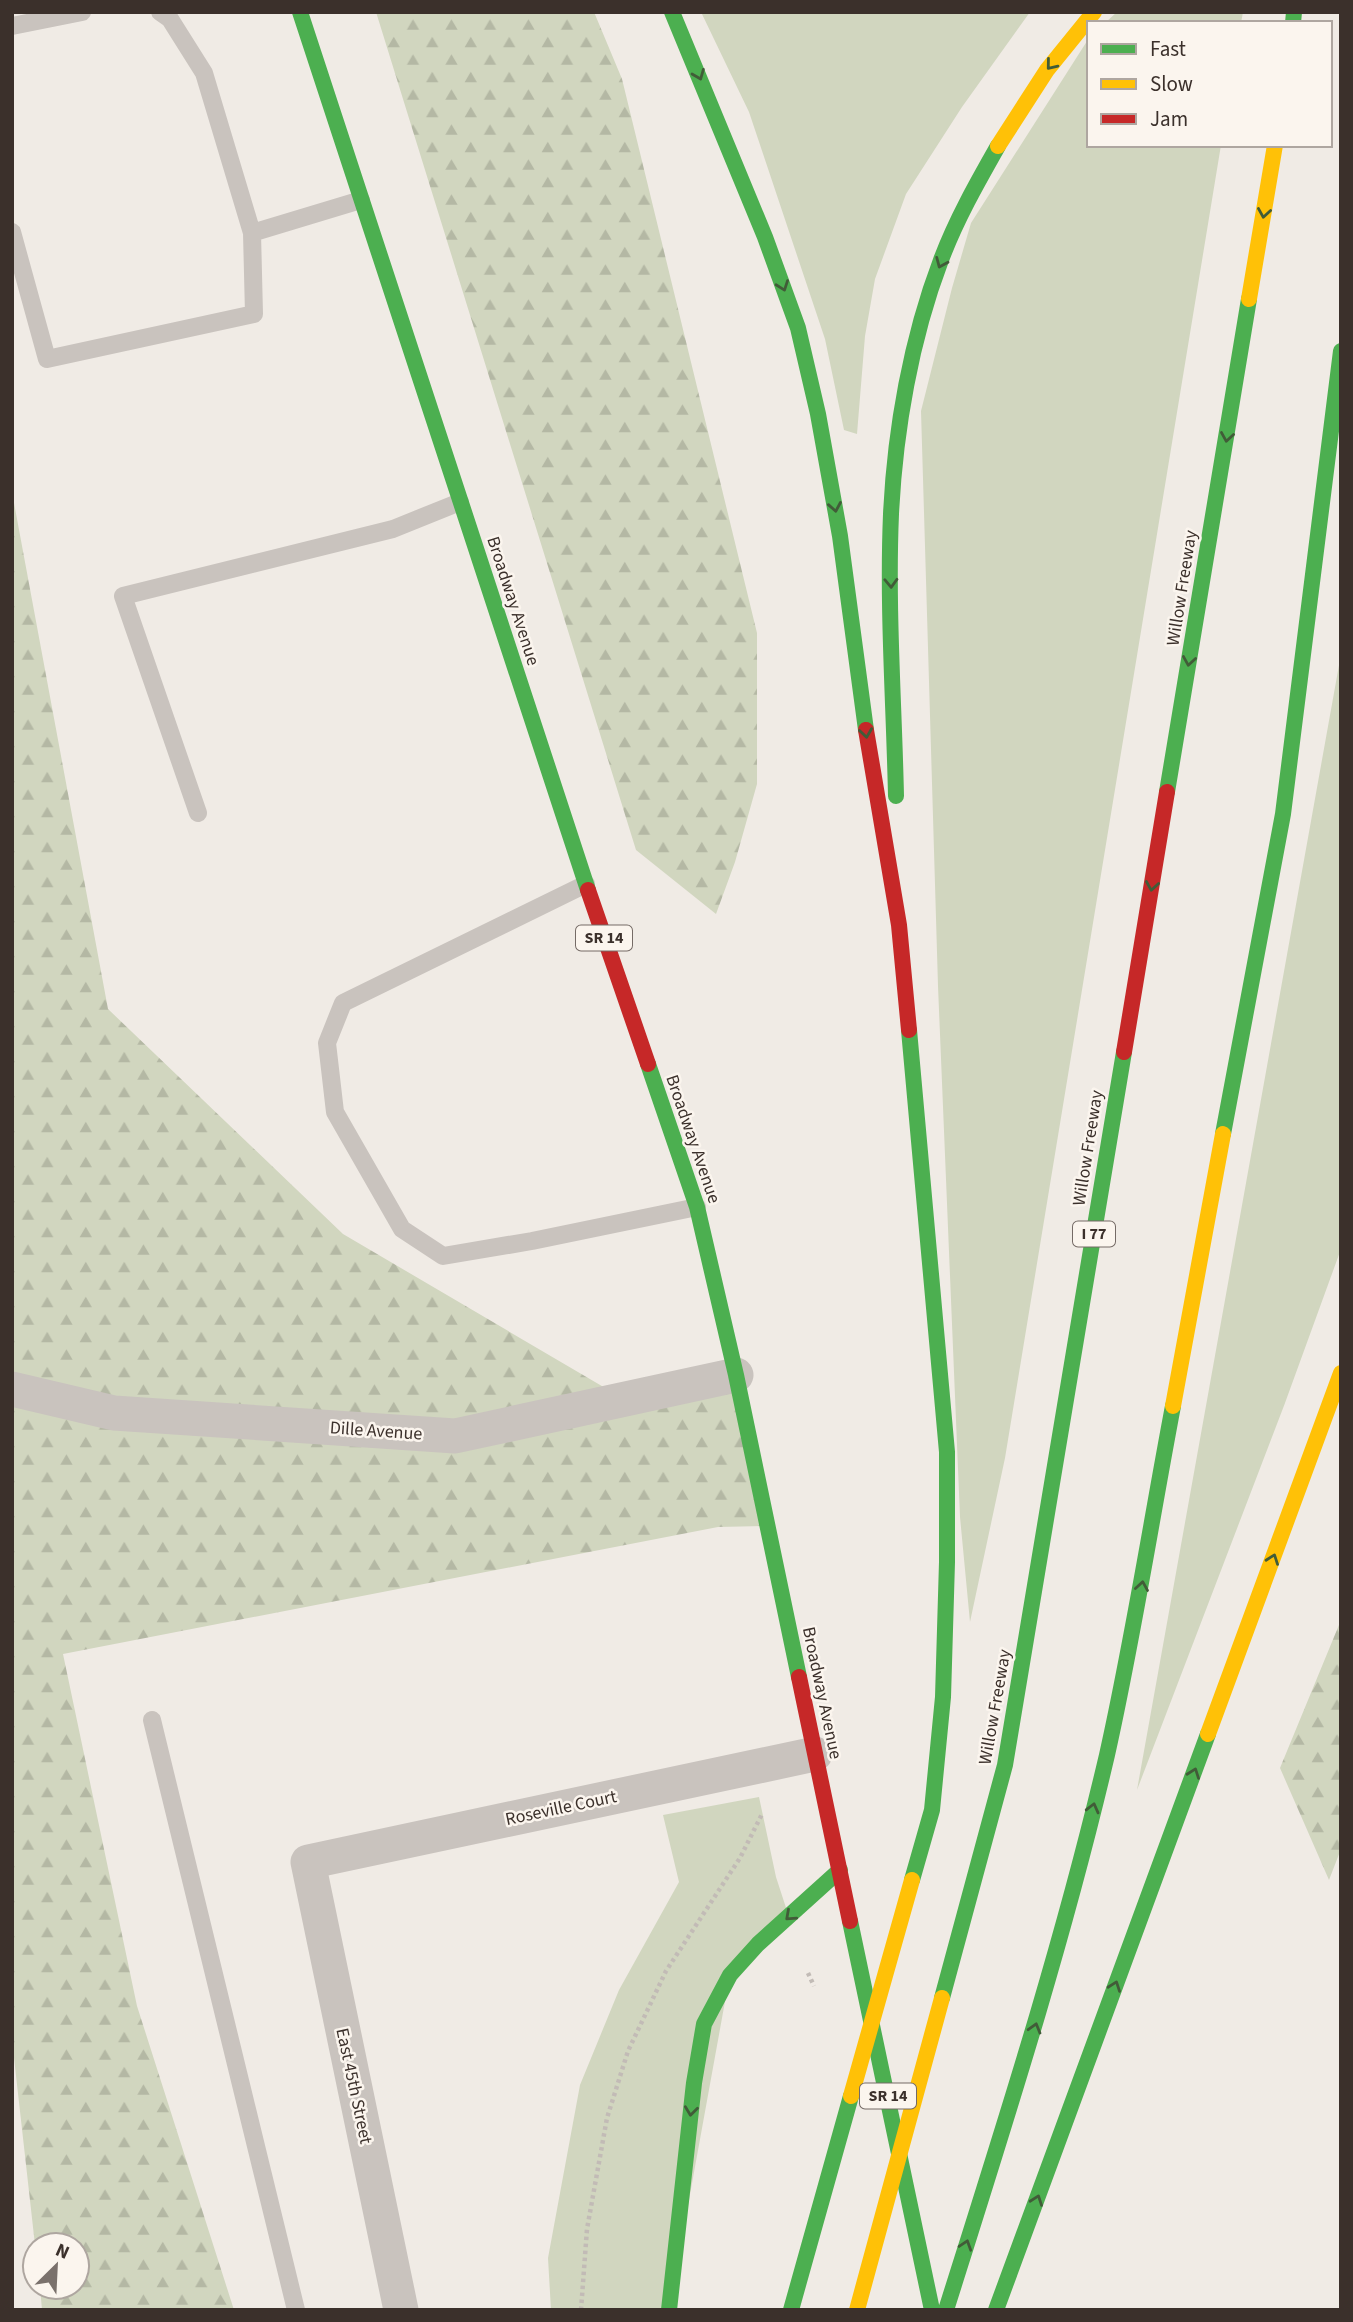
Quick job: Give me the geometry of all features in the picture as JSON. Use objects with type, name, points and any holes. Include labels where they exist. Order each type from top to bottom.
[{"type":"main road","name":"Broadway Avenue","points":[[300,12],[586,884],[697,1207],[736,1375],[932,2310]]},
{"type":"main road","points":[[672,12],[765,237],[798,328],[818,414],[840,536],[867,741],[899,925]]},
{"type":"main road","points":[[791,2310],[932,1810],[943,1697],[947,1451],[899,925],[890,545],[895,462],[911,371],[934,278],[960,216],[996,150],[1041,77],[1094,12]]},
{"type":"main road","name":"Willow Freeway","points":[[856,2310],[1005,1765],[1275,147]]},
{"type":"main road","points":[[946,2310],[1023,2068],[1067,1916],[1107,1754],[1139,1600],[1283,814],[1341,351]]},
{"type":"main road","points":[[996,2310],[1341,1373]]},
{"type":"main road","points":[[669,2310],[694,2083],[704,2024],[730,1975],[758,1944],[842,1876]]},
{"type":"street","name":"Dille Avenue","points":[[12,1389],[114,1413],[455,1436],[736,1375]]},
{"type":"street","name":"Roseville Court","points":[[308,1862],[815,1754]]},
{"type":"street","name":"East 45th Street","points":[[308,1862],[401,2310]]},
{"type":"lane","points":[[12,26],[82,12]]},
{"type":"lane","points":[[12,232],[47,359],[254,314],[253,233],[204,73],[170,19],[160,12]]},
{"type":"lane","points":[[253,233],[361,201]]},
{"type":"lane","points":[[198,813],[123,596],[393,529],[460,502]]},
{"type":"lane","points":[[586,884],[343,1003],[327,1043],[335,1112],[402,1229],[443,1256],[532,1241],[697,1207]]},
{"type":"lane","points":[[152,1720],[296,2310]]},
{"type":"path","points":[[581,2310],[587,2229],[605,2131],[628,2051],[666,1971],[740,1858],[762,1814]]},
{"type":"path","points":[[808,1973],[814,1986]]},
{"type":"green space","points":[[376,12],[594,12],[622,79],[757,633],[757,784],[735,862],[716,914],[636,850]]},
{"type":"green space","points":[[701,12],[1030,12],[962,107],[906,194],[875,279],[865,336],[857,434],[844,430],[825,339],[749,112]]},
{"type":"green space","points":[[1117,12],[1243,12],[1241,21],[1107,21]]},
{"type":"green space","points":[[1087,41],[1087,147],[1221,147],[1005,1458],[970,1622],[960,1517],[938,986],[921,411],[971,223]]},
{"type":"green space","points":[[12,492],[108,1009],[343,1234],[624,1399],[736,1375],[767,1526],[718,1527],[63,1654],[137,2006],[234,2310],[42,2310],[41,2301],[91,2301],[91,2231],[33,2231],[12,2040]]},
{"type":"green space","points":[[1341,654],[1341,1249],[1137,1790]]},
{"type":"green space","points":[[1341,1620],[1341,1849],[1329,1880],[1280,1768]]},
{"type":"green space","points":[[759,1797],[776,1877],[789,1917],[730,1974],[669,2310],[551,2310],[548,2258],[580,2085],[619,1990],[679,1882],[663,1815]]},
{"type":"traffic: fast","points":[[300,12],[588,890]]},
{"type":"traffic: fast","points":[[672,12],[765,237],[798,328],[818,414],[840,536],[866,730]]},
{"type":"traffic: fast","points":[[1293,21],[1294,12]]},
{"type":"traffic: fast","points":[[896,796],[890,549],[896,450],[906,385],[921,321],[941,260],[960,216],[998,146]]},
{"type":"traffic: fast","points":[[1167,792],[1249,299]]},
{"type":"traffic: fast","points":[[1223,1134],[1283,814],[1341,351]]},
{"type":"traffic: fast","points":[[909,1030],[947,1452],[943,1697],[932,1810],[912,1880]]},
{"type":"traffic: fast","points":[[942,1998],[1005,1765],[1124,1052]]},
{"type":"traffic: fast","points":[[648,1064],[697,1207],[736,1375],[799,1677]]},
{"type":"traffic: fast","points":[[946,2310],[1032,2034],[1090,1825],[1125,1668],[1173,1406]]},
{"type":"traffic: fast","points":[[996,2310],[1208,1734]]},
{"type":"traffic: fast","points":[[669,2310],[694,2083],[704,2024],[730,1975],[758,1944],[840,1870]]},
{"type":"traffic: fast","points":[[850,1921],[932,2310]]},
{"type":"traffic: fast","points":[[791,2310],[851,2096]]},
{"type":"traffic: slow","points":[[998,146],[1047,70],[1094,12]]},
{"type":"traffic: slow","points":[[1249,299],[1275,147]]},
{"type":"traffic: slow","points":[[1173,1406],[1223,1134]]},
{"type":"traffic: slow","points":[[1208,1734],[1341,1373]]},
{"type":"traffic: slow","points":[[851,2096],[912,1880]]},
{"type":"traffic: slow","points":[[857,2310],[942,1998]]},
{"type":"traffic: jam","points":[[866,730],[899,925],[909,1030]]},
{"type":"traffic: jam","points":[[1124,1052],[1167,792]]},
{"type":"traffic: jam","points":[[588,890],[648,1064]]},
{"type":"traffic: jam","points":[[799,1677],[850,1921]]}]
